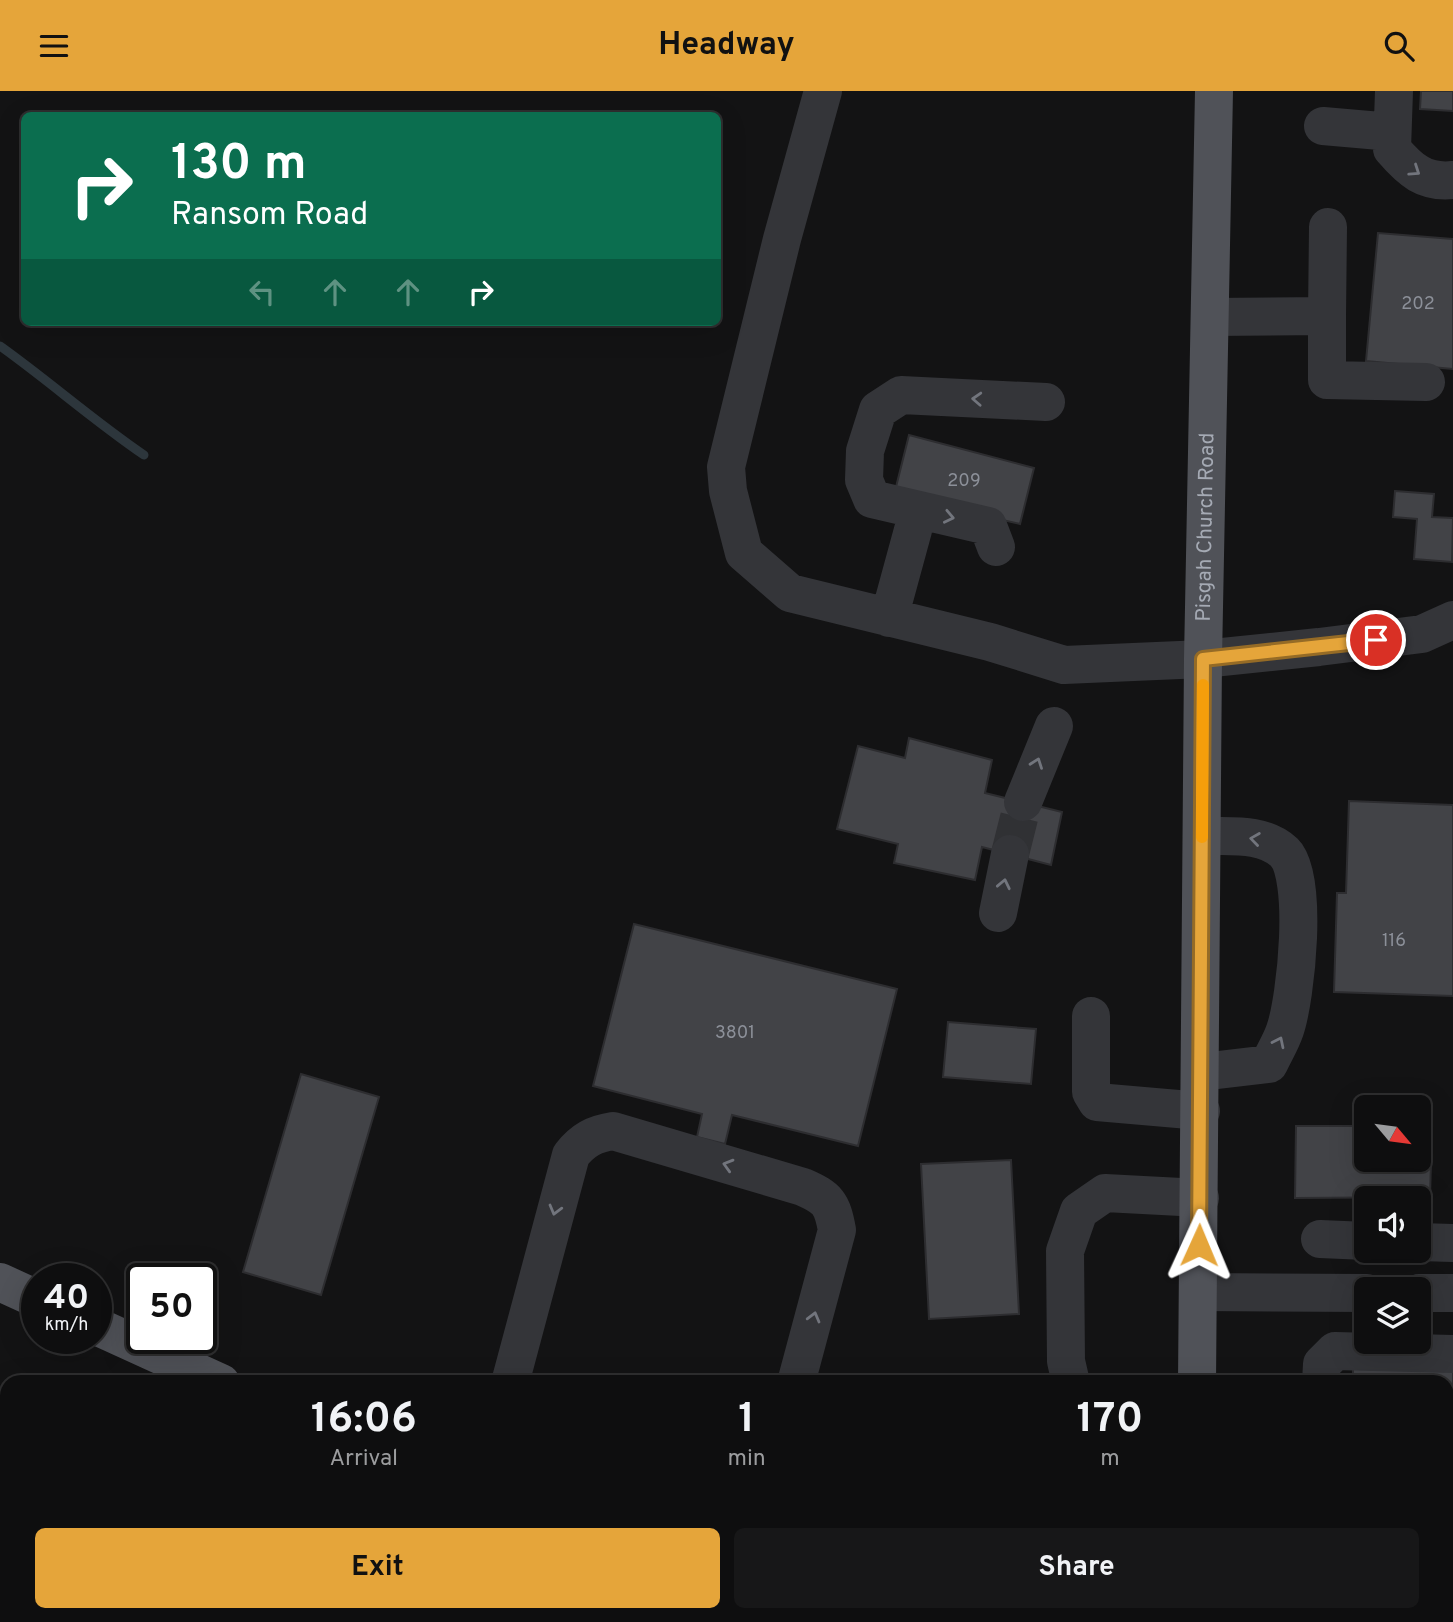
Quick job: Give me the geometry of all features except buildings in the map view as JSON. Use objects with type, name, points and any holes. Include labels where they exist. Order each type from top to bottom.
[{"type":"main road","name":"Pisgah Church Road","points":[[1197,1375],[1203,659],[1214,91]]},
{"type":"main road","points":[[0,1282],[21,1292]]},
{"type":"main road","points":[[112,1333],[203,1375]]},
{"type":"street","points":[[823,91],[782,239],[726,467],[727,491],[744,553],[790,593],[990,642],[1064,664],[1203,659],[1422,634],[1453,621]]},
{"type":"street","points":[[1394,91],[1392,149],[1413,173],[1437,182],[1453,180]]},
{"type":"street","points":[[1323,126],[1392,132]]},
{"type":"street","points":[[1328,227],[1327,380],[1426,382]]},
{"type":"street","points":[[1210,317],[1327,316]]},
{"type":"street","points":[[996,547],[988,526],[872,499],[864,480],[865,451],[878,410],[901,395],[1045,402]]},
{"type":"street","points":[[889,618],[913,530]]},
{"type":"street","points":[[1023,802],[1054,726]]},
{"type":"street","points":[[1201,1072],[1269,1064],[1285,1030],[1297,940],[1296,877],[1286,853],[1262,838],[1202,836]]},
{"type":"street","points":[[998,913],[1010,854]]},
{"type":"street","points":[[1091,1016],[1091,1092],[1097,1102],[1201,1111]]},
{"type":"street","points":[[512,1375],[571,1155],[581,1142],[613,1131],[803,1187],[819,1194],[833,1207],[837,1230],[798,1375]]},
{"type":"street","points":[[1069,1375],[1066,1361],[1065,1251],[1079,1211],[1105,1193],[1200,1198]]},
{"type":"street","points":[[1320,1239],[1354,1240]]},
{"type":"street","points":[[1431,1242],[1453,1243]]},
{"type":"street","points":[[1199,1292],[1354,1293]]},
{"type":"street","points":[[1431,1293],[1453,1293]]},
{"type":"street","points":[[1321,1375],[1322,1364],[1335,1351],[1453,1354]]},
{"type":"waterway","points":[[0,346],[144,455]]},
{"type":"tunnel","points":[[1010,854],[1023,802]]},
{"type":"slow traffic","points":[[1202,837],[1203,685]]},
{"type":"route","points":[[1199,1245],[1203,659],[1376,640]]}]
